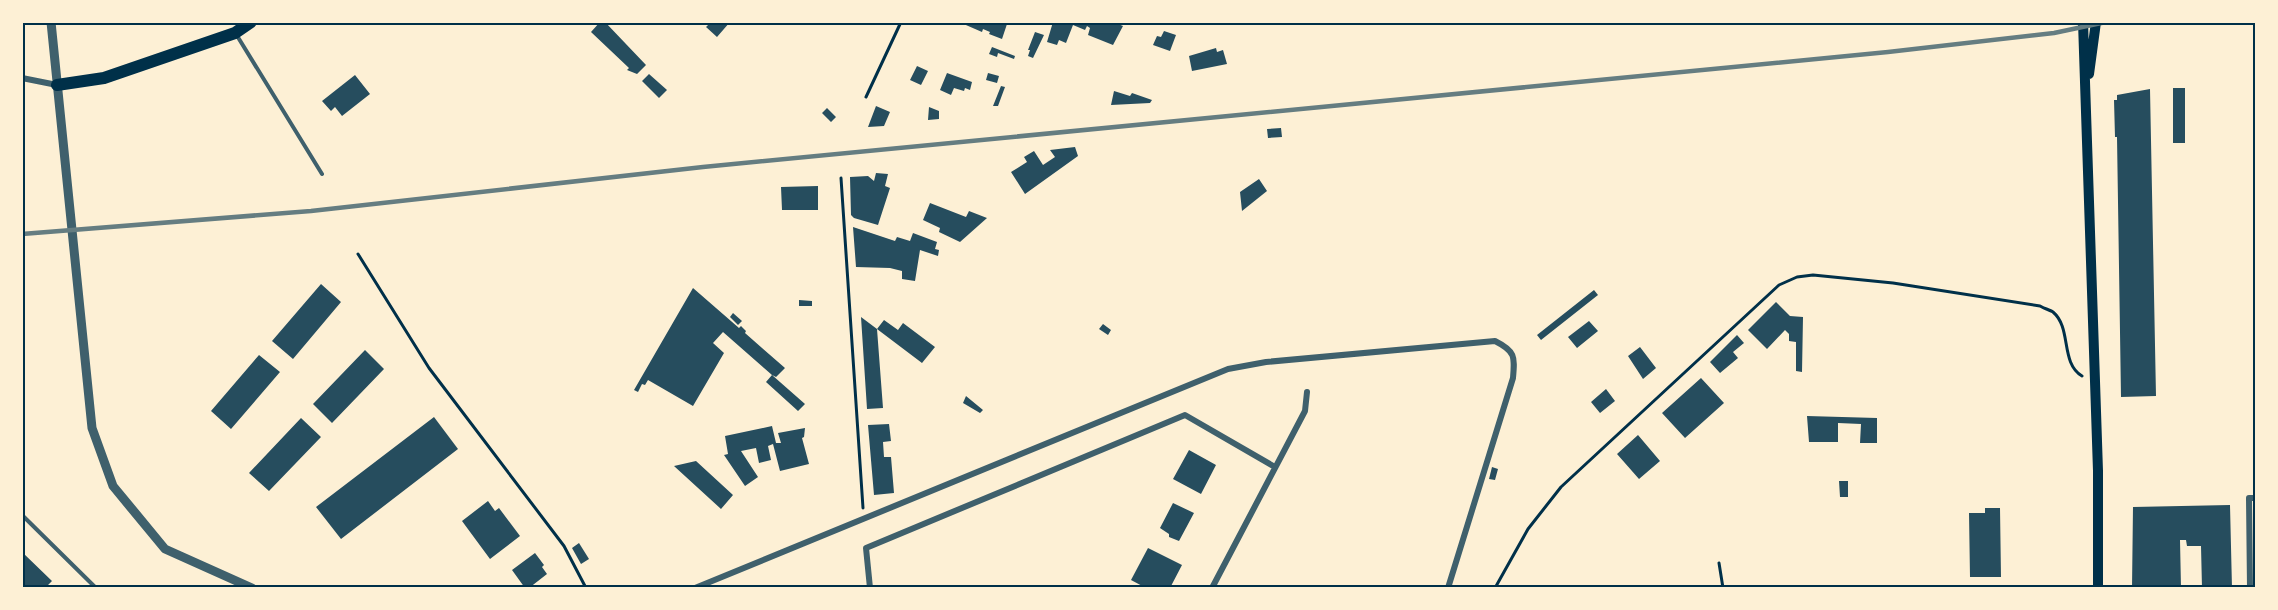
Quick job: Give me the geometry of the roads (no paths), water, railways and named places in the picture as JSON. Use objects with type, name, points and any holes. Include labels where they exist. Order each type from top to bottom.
[{"type":"highway","points":[[57,85],[104,78],[235,33],[251,22]]},
{"type":"main road","points":[[2083,22],[2098,471],[2098,588]]},
{"type":"main road","points":[[2085,107],[2096,22]]},
{"type":"street","points":[[51,22],[92,428],[113,486],[165,549],[252,588]]},
{"type":"street","points":[[22,78],[57,85]]},
{"type":"street","points":[[695,588],[1228,369],[1266,362],[1495,341],[1509,347],[1515,359],[1513,378],[1448,588]]},
{"type":"street","points":[[1212,588],[1305,411],[1307,392]]},
{"type":"street","points":[[870,588],[866,548],[1185,415],[1275,467]]},
{"type":"street","points":[[2250,588],[2248,498],[2256,498]]},
{"type":"lane","points":[[235,33],[322,174]]},
{"type":"lane","points":[[22,515],[96,588]]},
{"type":"railway","points":[[22,234],[311,211],[703,167],[1888,52],[2054,33],[2106,22]]}]
